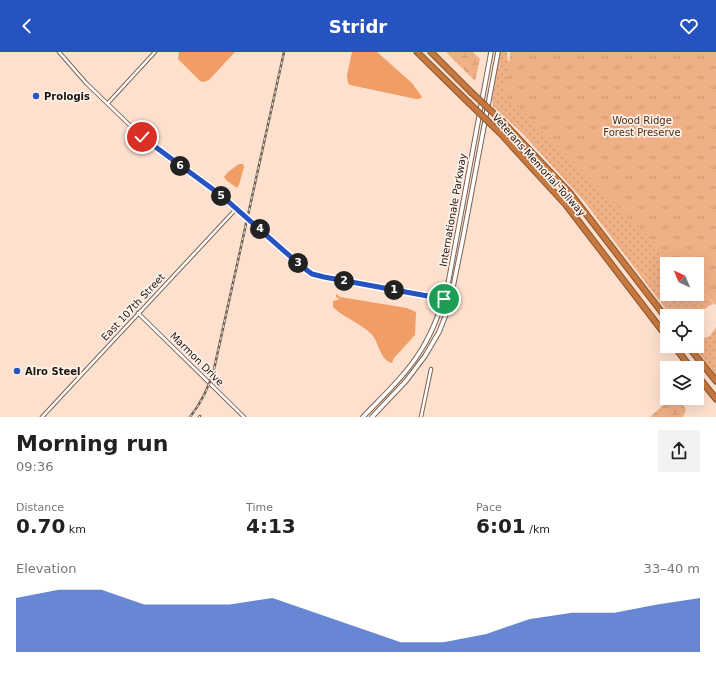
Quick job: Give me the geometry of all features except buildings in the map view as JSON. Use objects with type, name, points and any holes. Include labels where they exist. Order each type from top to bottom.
[{"type":"highway","name":"Veterans Memorial Tollway","points":[[417,52],[500,133],[566,205],[660,328]]},
{"type":"highway","name":"Veterans Memorial Tollway","points":[[431,52],[503,122],[570,193],[660,310]]},
{"type":"highway","points":[[679,353],[686,361]]},
{"type":"highway","points":[[694,353],[716,381]]},
{"type":"highway","points":[[704,383],[716,398]]},
{"type":"street","points":[[59,52],[86,83],[142,137],[222,196],[312,274],[444,299],[450,302]]},
{"type":"street","points":[[108,103],[155,52]]},
{"type":"street","name":"Internationale Parkway","points":[[363,417],[411,364],[423,347],[433,328],[444,299],[449,281],[491,52]]},
{"type":"street","name":"Internationale Parkway","points":[[372,417],[406,381],[426,356],[439,332],[450,302],[498,52]]},
{"type":"street","name":"East 107th Street","points":[[42,417],[236,209]]},
{"type":"street","name":"Marmon Drive","points":[[138,313],[244,417]]},
{"type":"street","points":[[421,417],[430,380],[431,369]]},
{"type":"green space","points":[[446,52],[473,52],[480,59],[475,81]]},
{"type":"green space","points":[[500,52],[507,52],[508,60],[677,257],[660,257],[660,301],[704,301],[704,293],[714,304],[704,310],[666,309],[584,201],[523,134],[493,106],[492,100]]},
{"type":"green space","name":"Wood Ridge Forest Preserve","points":[[510,52],[716,52],[716,305],[704,293],[704,257],[668,257],[503,92],[509,70]]},
{"type":"green space","points":[[716,327],[716,376],[699,353],[704,353],[704,337],[710,336]]},
{"type":"green space","points":[[663,405],[683,405],[686,410],[683,417],[650,417]]},
{"type":"shaded area","points":[[179,52],[235,52],[209,80],[203,82],[200,81],[178,59]]},
{"type":"shaded area","points":[[352,52],[377,52],[412,83],[422,97],[416,99],[350,85],[348,83],[347,75]]},
{"type":"shaded area","points":[[239,164],[243,164],[244,167],[237,188],[224,177]]},
{"type":"shaded area","points":[[336,294],[340,297],[407,308],[416,312],[415,335],[394,358],[392,363],[389,362],[383,357],[375,339],[367,330],[333,307],[333,301],[340,299],[336,297]]},
{"type":"railway","points":[[190,417],[205,394],[214,369],[284,52]]},
{"type":"place","name":"Prologis","points":[[36,96]]},
{"type":"place","name":"Alro Steel","points":[[17,371]]},
{"type":"route","points":[[142,137],[222,196],[312,274],[444,299]]}]
